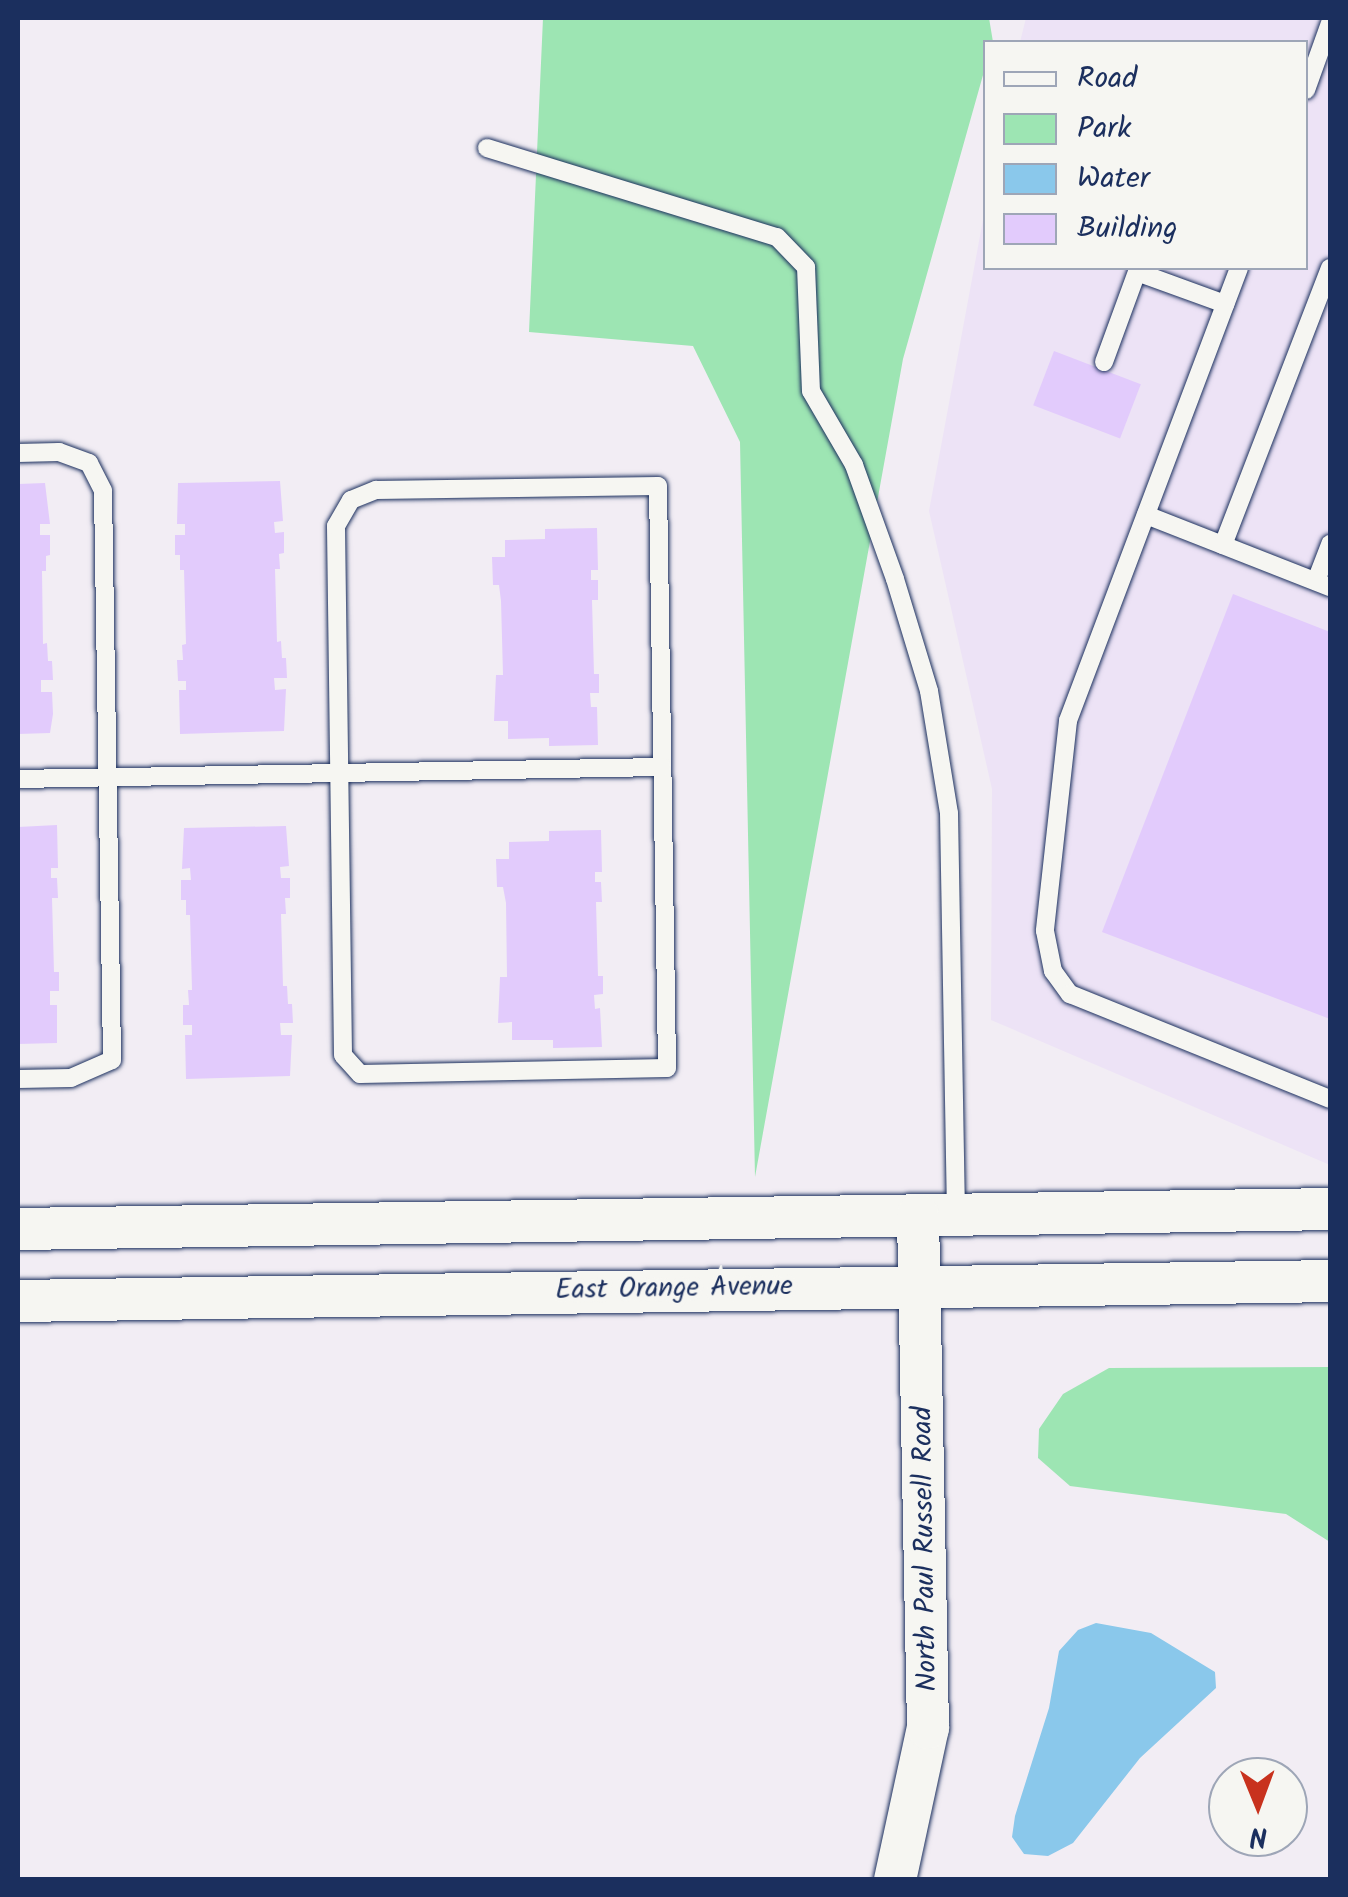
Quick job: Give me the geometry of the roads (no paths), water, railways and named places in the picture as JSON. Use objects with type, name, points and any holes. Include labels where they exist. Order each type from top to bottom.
[{"type":"street","points":[[18,1229],[1330,1209]]},
{"type":"street","name":"North Paul Russell Road","points":[[896,1880],[928,1728],[920,1285],[937,1215]]},
{"type":"street","name":"East Orange Avenue","points":[[18,1301],[1330,1281]]},
{"type":"lane","points":[[1308,86],[1326,52],[1330,23]]},
{"type":"lane","points":[[487,148],[777,237],[806,267],[810,390],[854,464],[895,579],[930,691],[949,812],[937,1215]]},
{"type":"lane","points":[[1223,545],[1330,268]]},
{"type":"lane","points":[[1237,270],[1068,722],[1044,932],[1053,971],[1070,994],[1094,1007],[1330,1098]]},
{"type":"lane","points":[[1104,362],[1137,272],[1225,304]]},
{"type":"lane","points":[[18,453],[58,452],[89,463],[103,491],[112,1060],[71,1078],[18,1079]]},
{"type":"lane","points":[[658,486],[667,1068],[360,1074],[344,1055],[339,772],[336,526],[351,500],[376,490],[658,486]]},
{"type":"lane","points":[[1146,515],[1323,584],[1330,544]]},
{"type":"lane","points":[[18,778],[662,767]]},
{"type":"water","points":[[1096,1623],[1151,1633],[1215,1672],[1216,1688],[1140,1758],[1073,1843],[1048,1856],[1024,1854],[1012,1837],[1015,1816],[1049,1708],[1059,1651],[1078,1630]]}]
